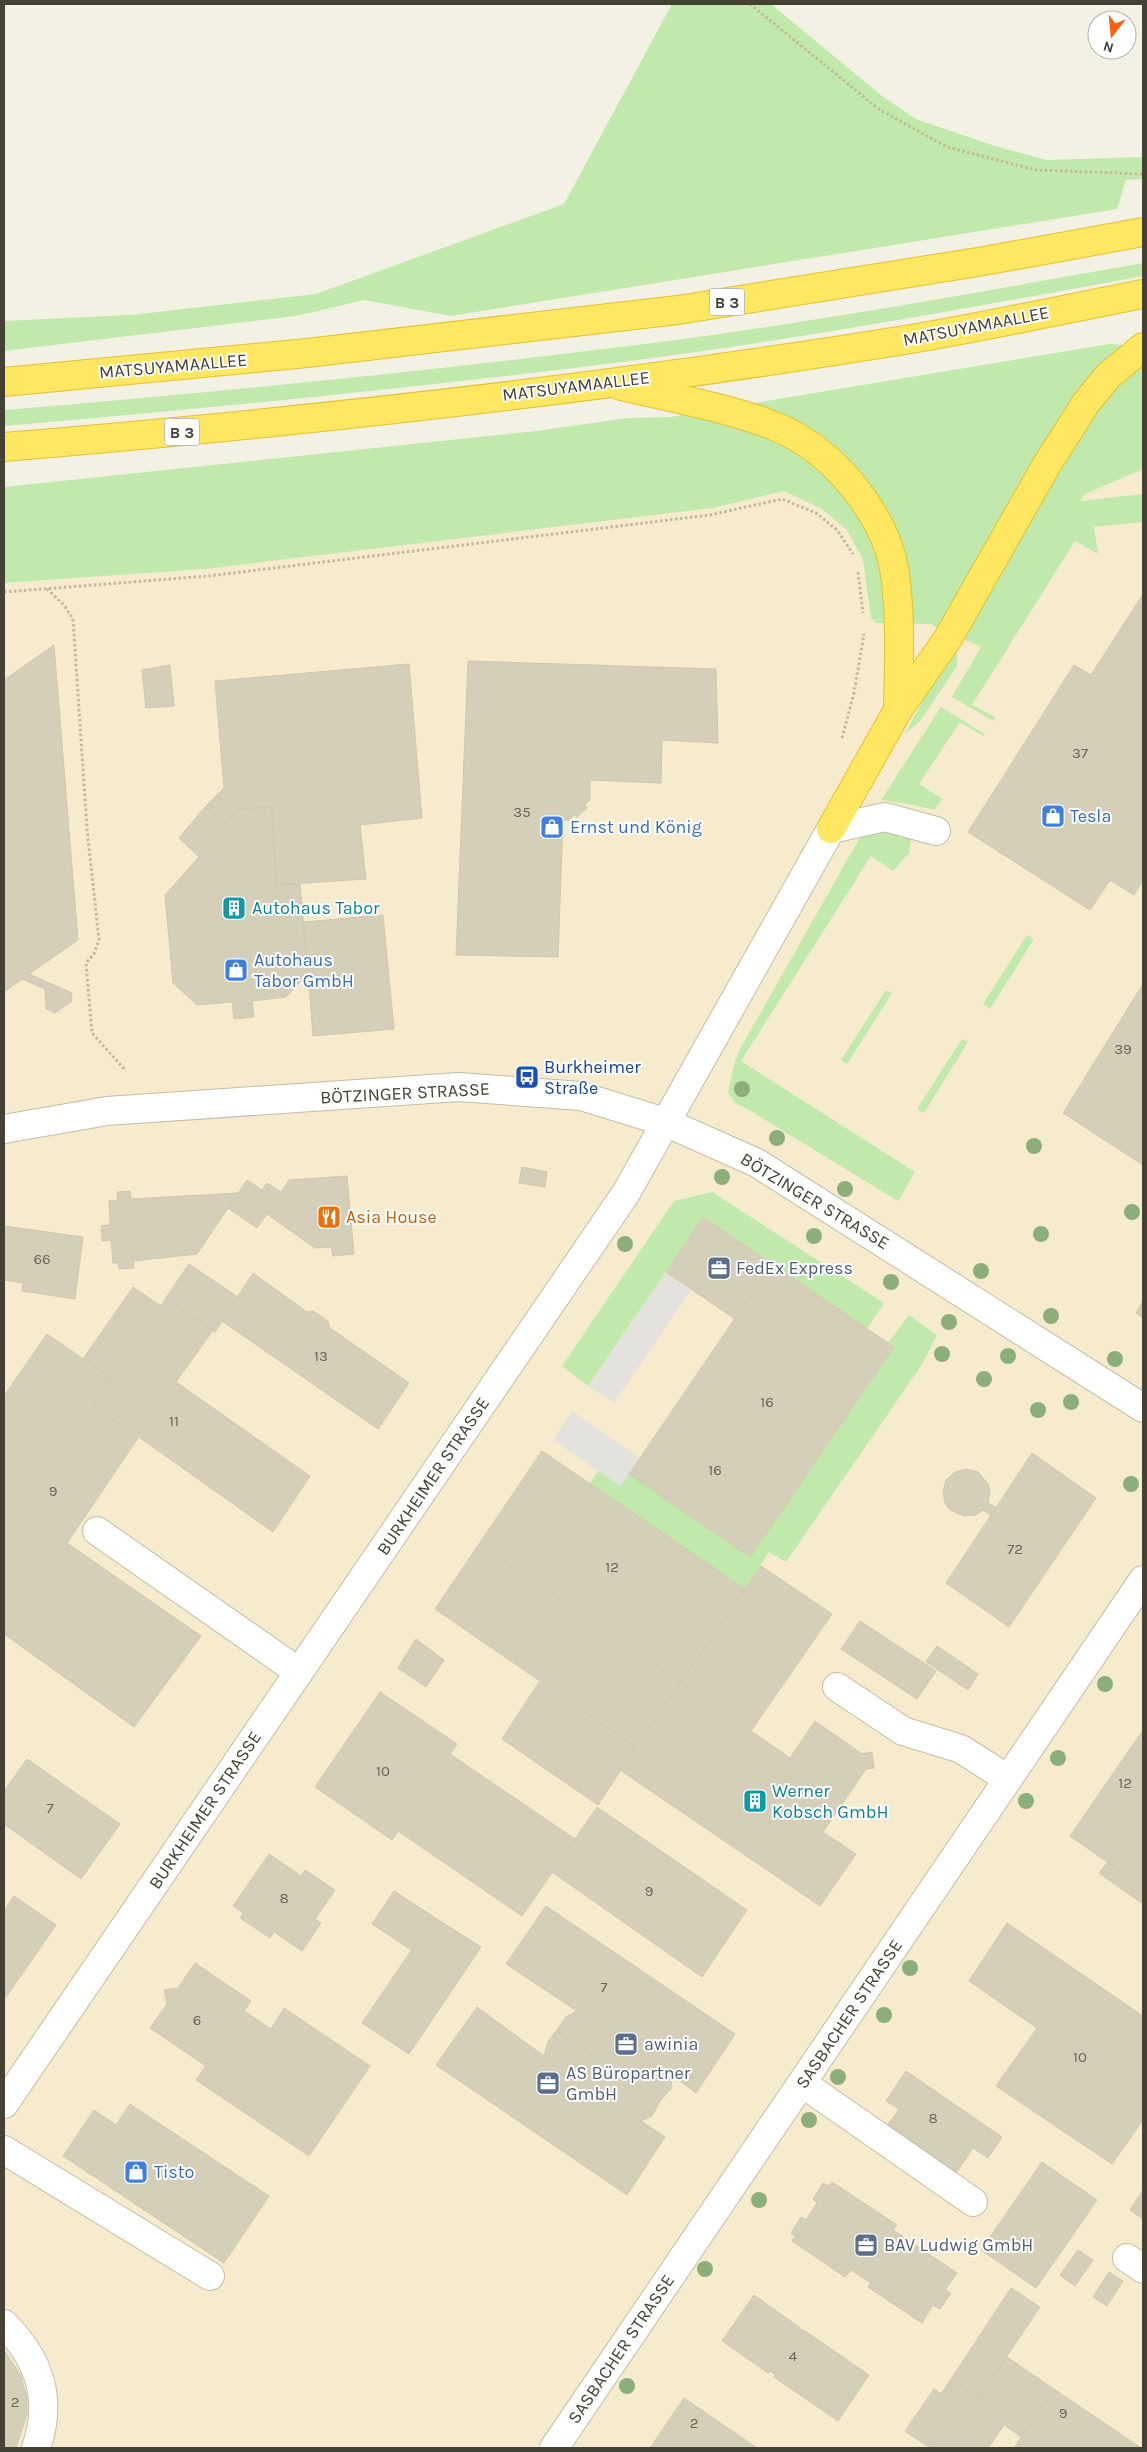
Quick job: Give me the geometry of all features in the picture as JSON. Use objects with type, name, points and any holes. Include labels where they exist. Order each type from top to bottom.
[{"type":"highway","name":"MATSUYAMAALLEE","points":[[4,382],[307,353],[678,310],[984,261],[1143,232]]},
{"type":"highway","name":"MATSUYAMAALLEE","points":[[4,447],[146,436],[351,414],[607,383],[912,339],[1143,294]]},
{"type":"highway","points":[[831,829],[898,710],[947,640],[1046,466],[1086,403],[1108,376],[1143,347]]},
{"type":"highway","points":[[607,383],[735,414],[779,428],[818,451],[852,483],[880,526],[895,572],[900,629],[898,710]]},
{"type":"street","points":[[831,829],[885,817],[936,831]]},
{"type":"street","name":"BURKHEIMER STRASSE","points":[[4,2104],[626,1193],[665,1122],[712,1044],[831,829]]},
{"type":"street","name":"BÖTZINGER STRASSE","points":[[4,1129],[106,1110],[460,1087],[581,1096],[665,1122],[757,1163],[1143,1408]]},
{"type":"street","points":[[96,1531],[299,1672]]},
{"type":"street","name":"SASBACHER STRASSE","points":[[554,2448],[1143,1580]]},
{"type":"street","points":[[837,1687],[903,1731],[961,1749],[1008,1779]]},
{"type":"street","points":[[802,2083],[973,2202]]},
{"type":"street","points":[[4,2150],[210,2276]]},
{"type":"street","points":[[4,2324],[21,2342],[37,2367],[44,2405],[42,2432],[36,2448]]},
{"type":"path","points":[[750,4],[880,110],[947,147],[1036,170],[1143,174]]},
{"type":"path","points":[[4,592],[208,576],[710,515],[782,499],[816,513],[837,530],[857,560]]},
{"type":"path","points":[[858,570],[863,618]]},
{"type":"path","points":[[46,589],[64,605],[73,619],[87,829],[98,940],[94,954],[86,963],[92,1033],[126,1071]]},
{"type":"shaded area","points":[[1143,469],[1143,2448],[4,2448],[4,583],[205,569],[713,508],[784,491],[822,509],[847,530],[863,560],[871,618],[876,623],[930,624],[987,650],[1085,494]]},
{"type":"shaded area","points":[[666,1272],[691,1290],[614,1403],[588,1386]]},
{"type":"shaded area","points":[[572,1411],[640,1458],[620,1486],[553,1440]]},
{"type":"green space","points":[[672,4],[771,4],[882,96],[916,119],[995,146],[1047,160],[1143,157],[1143,179],[1126,180],[1117,209],[451,316],[364,300],[296,316],[4,351],[4,321],[131,315],[316,294],[564,204]]},
{"type":"green space","points":[[1143,263],[1143,276],[898,320],[653,358],[248,404],[4,426],[4,410],[329,380],[653,343],[960,296]]},
{"type":"green space","points":[[1110,344],[1143,346],[1143,469],[1085,494],[1080,501],[1143,494],[1143,522],[1094,527],[1098,554],[1075,541],[972,705],[995,717],[993,721],[952,697],[981,647],[930,624],[876,623],[871,618],[863,560],[847,530],[822,509],[784,491],[713,508],[205,569],[4,583],[4,487],[536,431],[628,418],[670,417]]},
{"type":"green space","points":[[950,651],[957,655],[957,666],[920,721],[904,735]]},
{"type":"green space","points":[[941,707],[985,734],[983,736],[960,722],[919,784],[943,799],[934,810],[881,800]]},
{"type":"green space","points":[[890,830],[911,838],[909,853],[893,871],[871,856],[741,1061],[915,1172],[898,1201],[735,1103],[728,1093],[734,1064],[740,1049],[863,832]]},
{"type":"green space","points":[[1027,935],[1034,939],[990,1009],[983,1004]]},
{"type":"green space","points":[[886,990],[892,993],[847,1064],[841,1060]]},
{"type":"green space","points":[[962,1039],[968,1042],[924,1113],[917,1109]]},
{"type":"green space","points":[[712,1192],[884,1303],[867,1329],[703,1217],[588,1386],[562,1366],[674,1201]]},
{"type":"green space","points":[[909,1315],[937,1335],[923,1363],[786,1562],[769,1552],[745,1589],[589,1484],[599,1471],[620,1486],[629,1474],[750,1557],[894,1348],[888,1343]]},
{"type":"building","points":[[1143,594],[1143,880],[1134,895],[1110,880],[1090,910],[968,832],[1074,665],[1091,675]]},
{"type":"building","points":[[54,645],[78,940],[29,974],[72,993],[71,1002],[55,1013],[46,1009],[45,989],[22,979],[4,992],[4,680]]},
{"type":"building","points":[[468,661],[716,669],[718,743],[662,740],[661,783],[590,780],[590,800],[585,804],[587,808],[577,817],[574,815],[569,820],[563,820],[558,957],[456,955]]},
{"type":"building","points":[[409,664],[422,818],[360,825],[366,879],[276,885],[272,807],[238,809],[225,823],[205,807],[224,788],[215,681]]},
{"type":"building","points":[[170,665],[174,706],[146,708],[142,670]]},
{"type":"building","name":"Autohaus Tabor","points":[[205,807],[225,823],[238,809],[272,807],[276,885],[300,884],[308,973],[286,997],[252,1001],[254,1017],[234,1019],[232,1002],[197,1005],[173,983],[165,895],[199,857],[179,838]]},
{"type":"building","points":[[383,915],[394,1029],[313,1036],[304,922]]},
{"type":"building","points":[[1143,984],[1143,1165],[1063,1113]]},
{"type":"building","points":[[522,1167],[547,1172],[545,1187],[519,1183]]},
{"type":"building","points":[[347,1176],[354,1254],[333,1256],[331,1247],[315,1248],[267,1214],[289,1180]]},
{"type":"building","points":[[247,1180],[262,1190],[267,1183],[282,1193],[257,1228],[228,1208]]},
{"type":"building","points":[[130,1191],[131,1199],[238,1193],[197,1254],[133,1261],[134,1268],[119,1269],[118,1263],[113,1263],[111,1240],[102,1241],[101,1226],[110,1225],[109,1201],[118,1200],[117,1192]]},
{"type":"building","name":"FedEx Express","points":[[703,1217],[772,1264],[735,1319],[666,1272]]},
{"type":"building","points":[[4,1226],[83,1237],[75,1299],[22,1291],[23,1283],[4,1280]]},
{"type":"building","points":[[189,1264],[238,1297],[215,1332],[165,1299]]},
{"type":"building","points":[[772,1264],[894,1347],[750,1557],[629,1474]]},
{"type":"building","points":[[253,1273],[307,1312],[313,1311],[328,1321],[330,1328],[409,1383],[378,1429],[222,1321]]},
{"type":"building","points":[[133,1287],[161,1306],[165,1299],[213,1330],[176,1382],[310,1476],[273,1532],[92,1404],[111,1378],[83,1359]]},
{"type":"building","points":[[1143,1301],[1143,1318],[1136,1313]]},
{"type":"building","points":[[47,1334],[111,1378],[92,1404],[138,1438],[67,1543],[201,1636],[134,1727],[4,1634],[4,1396]]},
{"type":"building","points":[[542,1451],[745,1589],[681,1682],[479,1544]]},
{"type":"building","points":[[1032,1453],[1096,1498],[1009,1627],[946,1583]]},
{"type":"building","points":[[966,1469],[978,1472],[988,1484],[990,1492],[988,1503],[997,1508],[992,1516],[983,1510],[976,1515],[964,1516],[950,1510],[945,1503],[943,1492],[946,1480],[955,1472]]},
{"type":"building","points":[[479,1544],[681,1682],[636,1747],[435,1609]]},
{"type":"building","points":[[761,1566],[832,1614],[751,1731],[681,1682]]},
{"type":"building","points":[[860,1621],[936,1671],[917,1699],[841,1649]]},
{"type":"building","points":[[416,1639],[444,1660],[426,1687],[398,1668]]},
{"type":"building","points":[[937,1646],[978,1674],[968,1690],[926,1662]]},
{"type":"building","points":[[539,1682],[636,1747],[598,1805],[502,1739]]},
{"type":"building","name":"Werner Kobsch GmbH","points":[[681,1682],[790,1758],[815,1721],[862,1754],[872,1752],[874,1768],[866,1769],[823,1832],[856,1854],[820,1906],[620,1770]]},
{"type":"building","points":[[380,1692],[457,1744],[392,1840],[315,1787]]},
{"type":"building","points":[[1143,1730],[1143,1887],[1070,1836]]},
{"type":"building","points":[[450,1754],[575,1839],[522,1916],[398,1831]]},
{"type":"building","points":[[27,1759],[120,1824],[81,1879],[4,1824],[4,1791]]},
{"type":"building","points":[[597,1807],[747,1910],[702,1977],[552,1872]]},
{"type":"building","points":[[269,1854],[301,1876],[305,1870],[335,1890],[315,1919],[321,1923],[302,1951],[274,1932],[270,1938],[240,1918],[243,1913],[233,1906]]},
{"type":"building","points":[[1108,1862],[1143,1887],[1143,1904],[1099,1873]]},
{"type":"building","points":[[394,1891],[434,1917],[413,1951],[372,1924]]},
{"type":"building","points":[[14,1896],[56,1925],[4,2000],[4,1911]]},
{"type":"building","points":[[546,1906],[735,2034],[696,2093],[672,2075],[671,2089],[660,2101],[556,2031],[566,2017],[577,2011],[506,1964]]},
{"type":"building","points":[[434,1917],[481,1947],[409,2054],[362,2023]]},
{"type":"building","points":[[1007,1923],[1143,2016],[1143,2120],[1112,2164],[996,2086],[1037,2028],[969,1981]]},
{"type":"building","points":[[195,1963],[251,2001],[206,2066],[150,2028],[167,2004],[164,1990],[178,1988]]},
{"type":"building","name":"AS Büropartner GmbH","points":[[477,2007],[544,2056],[548,2042],[556,2031],[660,2101],[652,2116],[641,2121],[665,2137],[627,2195],[436,2065]]},
{"type":"building","points":[[284,2008],[370,2066],[309,2156],[196,2080],[244,2011],[271,2029]]},
{"type":"building","points":[[906,2071],[1002,2137],[988,2158],[973,2148],[956,2173],[887,2126],[899,2109],[886,2101]]},
{"type":"building","points":[[130,2104],[269,2196],[224,2263],[63,2156],[94,2110],[116,2125]]},
{"type":"building","points":[[1042,2162],[1097,2200],[1036,2288],[981,2250]]},
{"type":"building","points":[[832,2182],[897,2225],[893,2230],[957,2273],[945,2290],[951,2293],[940,2309],[933,2305],[922,2323],[868,2287],[871,2283],[851,2270],[845,2277],[792,2241],[795,2236],[791,2233],[801,2217],[806,2220],[817,2203],[813,2199],[823,2183],[828,2186]]},
{"type":"building","points":[[1143,2190],[1143,2219],[1130,2210]]},
{"type":"building","points":[[1078,2250],[1093,2260],[1075,2286],[1060,2275]]},
{"type":"building","points":[[1109,2272],[1123,2281],[1107,2306],[1093,2297]]},
{"type":"building","points":[[1011,2288],[1040,2307],[979,2398],[951,2379]]},
{"type":"building","points":[[754,2295],[799,2327],[799,2329],[805,2331],[869,2375],[838,2421],[774,2377],[775,2375],[771,2371],[768,2373],[722,2341]]},
{"type":"building","points":[[4,2350],[21,2376],[27,2398],[27,2414],[16,2448],[4,2448]]},
{"type":"building","points":[[1007,2357],[1054,2389],[1021,2437],[1004,2425],[988,2448],[930,2448],[905,2431],[934,2389],[941,2394],[951,2379],[979,2398]]},
{"type":"building","points":[[1054,2389],[1141,2448],[1014,2448]]},
{"type":"building","points":[[684,2398],[757,2448],[650,2448]]},
{"type":"place","name":"Tesla","points":[[1053,816]]},
{"type":"place","name":"Ernst und König","points":[[552,827]]},
{"type":"place","name":"Autohaus Tabor","points":[[234,908]]},
{"type":"place","name":"Autohaus Tabor GmbH","points":[[236,970]]},
{"type":"place","name":"Burkheimer Straße","points":[[527,1077]]},
{"type":"place","name":"Asia House","points":[[329,1217]]},
{"type":"place","name":"FedEx Express","points":[[719,1268]]},
{"type":"place","name":"Werner Kobsch GmbH","points":[[755,1801]]},
{"type":"place","name":"awinia","points":[[626,2044]]},
{"type":"place","name":"AS Büropartner GmbH","points":[[548,2083]]},
{"type":"place","name":"Tisto","points":[[136,2172]]},
{"type":"place","name":"BAV Ludwig GmbH","points":[[866,2245]]}]
